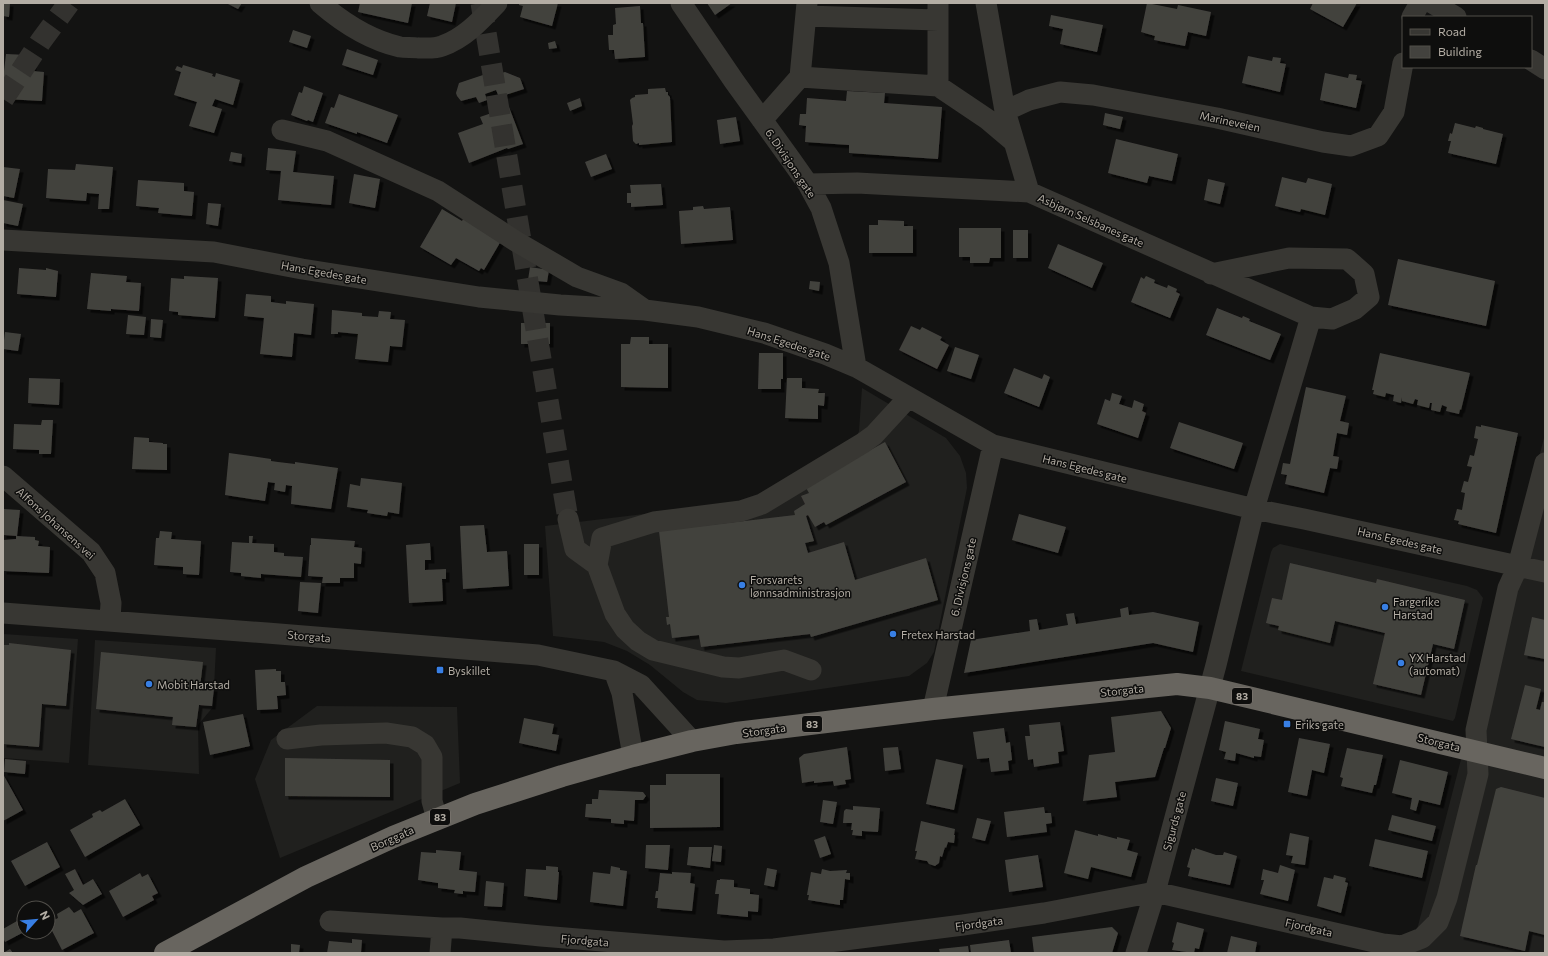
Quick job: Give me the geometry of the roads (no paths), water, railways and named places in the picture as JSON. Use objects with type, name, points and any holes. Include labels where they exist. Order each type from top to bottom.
[{"type":"highway","name":"Storgata","points":[[633,756],[692,741],[736,733],[932,709],[1177,684],[1210,688],[1545,768]]},
{"type":"highway","name":"Borggata","points":[[165,953],[306,877],[437,818],[554,778],[633,756]]},
{"type":"street","points":[[320,3],[349,25],[372,37],[400,47],[426,48],[441,46],[462,36],[498,3]]},
{"type":"street","name":"6. Divisjons gate","points":[[681,3],[734,81],[808,184],[821,208],[839,263],[856,367]]},
{"type":"street","points":[[986,3],[1005,111],[1029,192]]},
{"type":"street","points":[[1413,16],[1420,3]]},
{"type":"street","points":[[1432,3],[1454,16]]},
{"type":"street","points":[[762,120],[800,77],[807,9],[938,11],[938,86]]},
{"type":"street","points":[[1532,61],[1545,69]]},
{"type":"street","name":"Marineveien","points":[[1005,111],[1029,100],[1060,92],[1093,95],[1217,118],[1323,142],[1351,146],[1378,136],[1394,112],[1402,68]]},
{"type":"street","points":[[800,77],[938,86],[987,119],[1014,140]]},
{"type":"street","name":"Hans Egedes gate","points":[[282,130],[327,141],[438,191],[516,242],[576,277],[621,293],[645,310]]},
{"type":"street","name":"Asbjørn Selsbanes gate","points":[[808,184],[858,183],[1029,192],[1211,274],[1311,317],[1332,319],[1355,309],[1369,297],[1364,274],[1347,259],[1289,258],[1211,274]]},
{"type":"street","name":"Hans Egedes gate","points":[[3,240],[214,252],[318,271],[479,297],[560,305],[645,310],[698,317],[764,333],[825,354],[856,367],[908,398],[993,445],[1254,510],[1304,519],[1545,572]]},
{"type":"street","name":"Sigurds gate","points":[[1136,953],[1155,892],[1210,688],[1254,510],[1311,317]]},
{"type":"street","points":[[811,670],[784,660],[739,668],[723,667],[653,650],[638,641],[624,629],[615,614],[597,565],[602,538],[654,522],[741,511],[762,504],[863,443],[874,435],[908,398]]},
{"type":"street","name":"6. Divisjons gate","points":[[932,709],[993,445]]},
{"type":"street","points":[[1476,751],[1476,730],[1508,588],[1518,566],[1545,463]]},
{"type":"street","name":"Alfons Johansens vei","points":[[3,476],[91,552],[105,572],[111,603],[110,620]]},
{"type":"street","points":[[568,519],[574,549],[597,565]]},
{"type":"street","name":"Storgata","points":[[3,613],[110,620],[538,655],[614,671],[641,685],[692,741]]},
{"type":"street","points":[[614,671],[622,693],[633,756]]},
{"type":"street","points":[[287,739],[321,735],[386,733],[412,737],[425,745],[432,757],[432,801],[437,818]]},
{"type":"street","name":"Fjordgata","points":[[330,921],[460,928],[548,937],[724,951],[774,949],[963,925],[1044,913],[1155,892],[1383,944],[1402,946],[1422,938],[1438,922],[1448,898],[1478,774],[1476,751]]},
{"type":"street","points":[[440,953],[442,928]]},
{"type":"tunnel","points":[[3,99],[41,41],[69,3]]},
{"type":"tunnel","points":[[481,3],[568,519]]},
{"type":"place","name":"Forsvarets lønnsadministrasjon","points":[[742,585]]},
{"type":"place","name":"Fargerike Harstad","points":[[1385,607]]},
{"type":"place","name":"Fretex Harstad","points":[[893,634]]},
{"type":"place","name":"YX Harstad (automat)","points":[[1401,663]]},
{"type":"place","name":"Byskillet","points":[[440,670]]},
{"type":"place","name":"Mobit Harstad","points":[[149,684]]},
{"type":"place","name":"Eriks gate","points":[[1287,724]]}]
